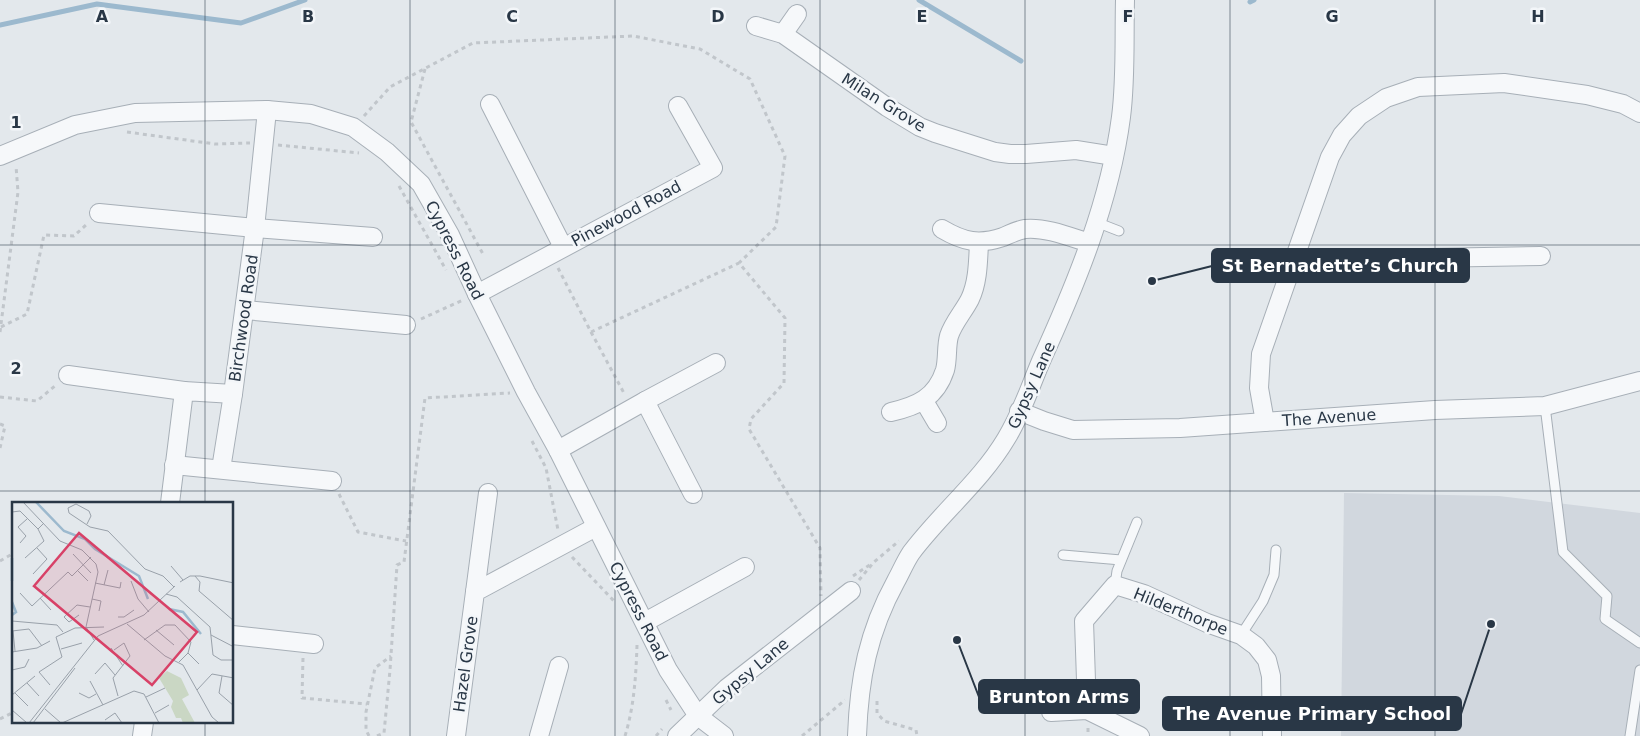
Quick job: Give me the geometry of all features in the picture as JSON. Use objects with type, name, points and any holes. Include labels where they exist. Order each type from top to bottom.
[{"type":"street","name":"Gypsy Lane","points":[[857,736],[859,700],[866,653],[882,606],[911,554],[993,460],[1008,436],[1064,310],[1089,243],[1114,156],[1121,116],[1125,0]]},
{"type":"street","points":[[783,34],[797,14]]},
{"type":"street","name":"Milan Grove","points":[[756,26],[783,34],[886,107],[920,128],[995,152],[1026,154],[1076,150],[1114,156]]},
{"type":"street","points":[[1265,422],[1259,388],[1261,354],[1330,158],[1342,135],[1360,116],[1386,98],[1418,87],[1504,83],[1587,95],[1623,104],[1640,113]]},
{"type":"street","points":[[490,104],[557,250]]},
{"type":"street","name":"Pinewood Road","points":[[469,300],[557,250],[713,168],[678,106]]},
{"type":"street","name":"Cypress Road","points":[[8,153],[75,125],[136,113],[267,110],[311,114],[353,127],[387,152],[421,184],[450,235],[469,300],[519,397],[558,450],[668,670],[698,716]]},
{"type":"street","name":"Birchwood Road","points":[[68,375],[184,391],[233,394],[255,228],[267,110]]},
{"type":"street","points":[[99,213],[373,237]]},
{"type":"street","points":[[942,229],[954,236],[979,243],[1024,229],[1039,229],[1089,243]]},
{"type":"street","points":[[891,412],[912,407],[924,401],[934,391],[945,370],[949,335],[970,298],[977,273],[979,243]]},
{"type":"street","points":[[1292,265],[1381,259],[1541,256]]},
{"type":"street","points":[[245,310],[406,325]]},
{"type":"street","points":[[558,450],[716,362]]},
{"type":"street","name":"The Avenue","points":[[1019,411],[1073,430],[1180,428],[1434,410],[1546,406],[1640,382]]},
{"type":"street","points":[[170,502],[184,391]]},
{"type":"street","points":[[221,469],[233,394]]},
{"type":"street","points":[[924,401],[937,423]]},
{"type":"street","points":[[639,405],[693,494]]},
{"type":"street","points":[[174,465],[332,481]]},
{"type":"street","name":"Hazel Grove","points":[[456,736],[488,493]]},
{"type":"street","name":"Hazel Grove","points":[[475,592],[596,527]]},
{"type":"street","points":[[645,622],[746,567]]},
{"type":"street","name":"Hilderthorpe","points":[[1086,710],[1084,621],[1115,585],[1144,594],[1207,623],[1241,635],[1256,646],[1267,660],[1272,676],[1272,736]]},
{"type":"street","name":"Gypsy Lane","points":[[669,732],[698,716],[727,688],[851,591]]},
{"type":"street","points":[[234,635],[309,643]]},
{"type":"street","points":[[539,736],[559,666]]},
{"type":"street","points":[[1051,712],[1086,710],[1140,736]]},
{"type":"street","name":"Gypsy Lane","points":[[698,716],[724,736]]},
{"type":"lane","points":[[1096,222],[1119,232]]},
{"type":"lane","points":[[1546,406],[1563,552],[1607,596],[1606,619],[1640,643]]},
{"type":"lane","points":[[1115,585],[1117,570],[1137,522]]},
{"type":"lane","points":[[1241,635],[1263,601],[1274,575],[1276,550]]},
{"type":"lane","points":[[1063,555],[1121,560]]},
{"type":"lane","points":[[1630,736],[1640,670]]},
{"type":"path","points":[[353,127],[390,87],[473,44],[633,36],[700,49],[750,79],[785,156],[776,227],[738,263],[591,332]]},
{"type":"path","points":[[426,69],[411,122],[483,254]]},
{"type":"path","points":[[122,131],[215,144],[264,143],[366,154]]},
{"type":"path","points":[[0,332],[18,192],[8,153]]},
{"type":"path","points":[[395,180],[449,274]]},
{"type":"path","points":[[0,327],[27,314],[44,235],[74,236],[99,213]]},
{"type":"path","points":[[557,250],[591,332],[639,405]]},
{"type":"path","points":[[738,263],[785,318],[784,383],[751,419],[749,429],[820,548],[820,598],[826,609]]},
{"type":"path","points":[[406,325],[469,300]]},
{"type":"path","points":[[0,397],[37,401],[68,375]]},
{"type":"path","points":[[504,384],[508,393],[519,397]]},
{"type":"path","points":[[377,736],[384,733],[396,566],[404,562],[425,398],[508,393],[519,397]]},
{"type":"path","points":[[0,424],[4,426],[0,448]]},
{"type":"path","points":[[529,434],[546,468],[561,546],[616,603]]},
{"type":"path","points":[[332,481],[358,532],[406,540]]},
{"type":"path","points":[[851,591],[874,562],[900,540]]},
{"type":"path","points":[[0,561],[12,554]]},
{"type":"path","points":[[625,736],[633,699],[637,642],[645,622]]},
{"type":"path","points":[[309,643],[302,698],[368,704]]},
{"type":"path","points":[[369,736],[366,730],[366,712],[375,668],[391,656]]},
{"type":"path","points":[[670,716],[671,710],[688,700]]},
{"type":"path","points":[[0,719],[12,713]]},
{"type":"path","points":[[656,736],[669,732]]},
{"type":"shaded area","points":[[1344,493],[1499,496],[1640,513],[1640,736],[1341,736]]},
{"type":"waterway","points":[[0,25],[97,4],[241,23],[305,0]]},
{"type":"waterway","points":[[919,0],[1021,61]]},
{"type":"waterway","points":[[1250,2],[1254,0]]},
{"type":"place","name":"St Bernadette’s Church","points":[[1152,281]]},
{"type":"place","name":"The Avenue Primary School","points":[[1491,624]]},
{"type":"place","name":"Brunton Arms","points":[[957,640]]}]
